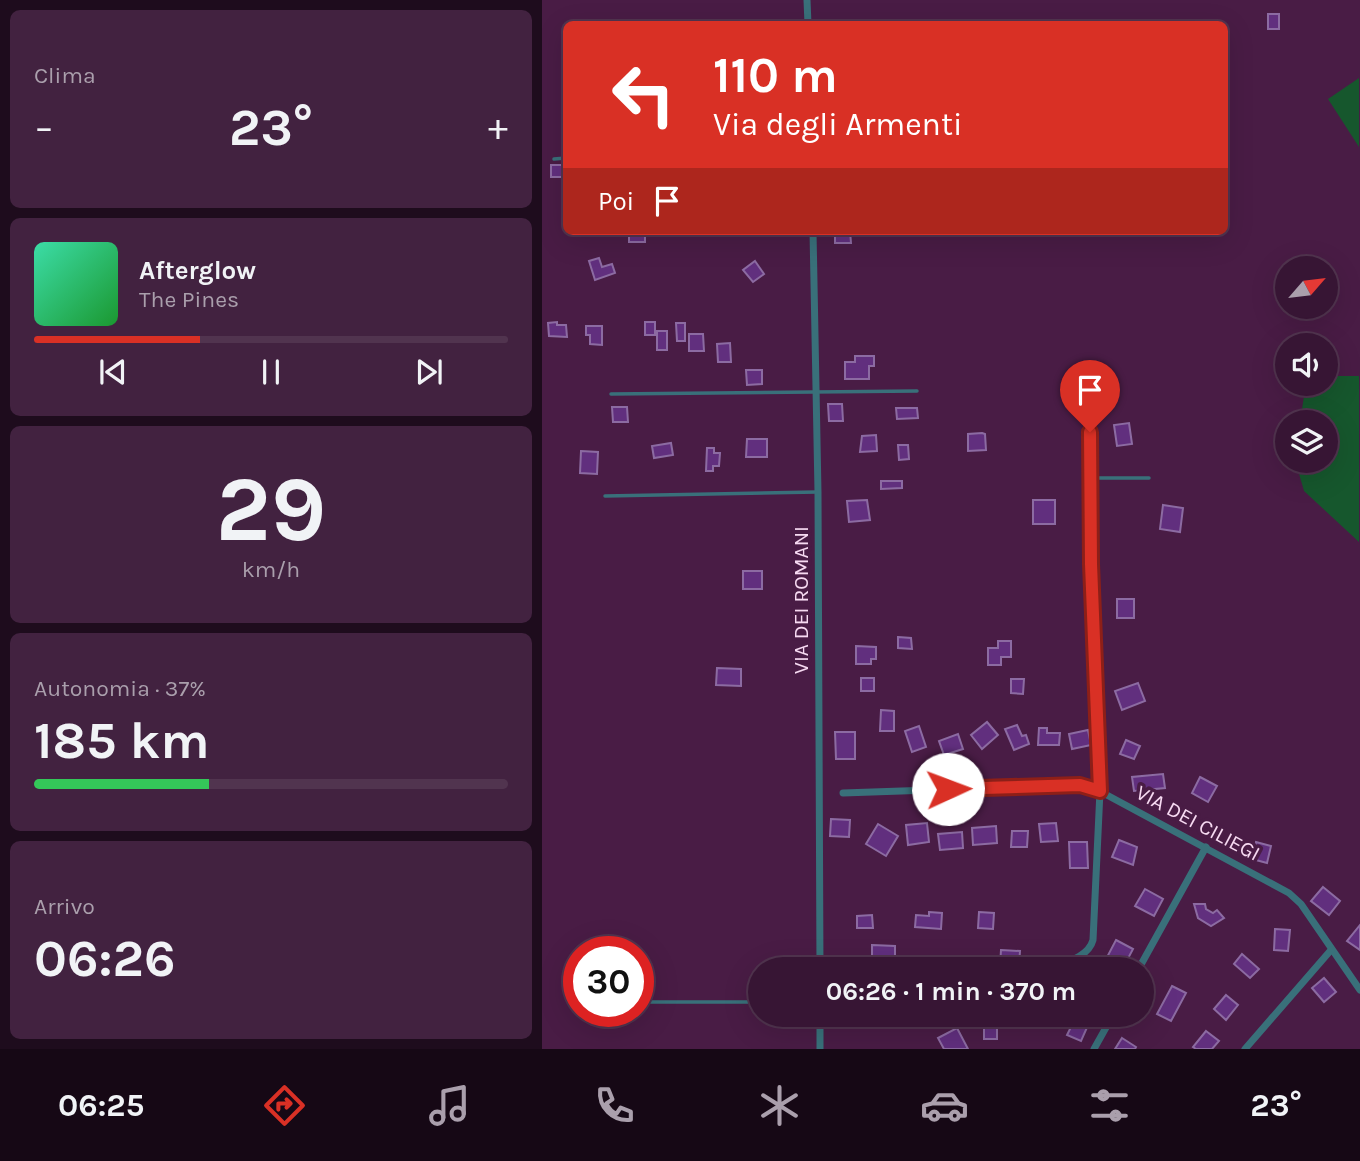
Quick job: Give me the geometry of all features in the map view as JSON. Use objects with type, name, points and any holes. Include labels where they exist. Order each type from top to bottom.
[{"type":"street","points":[[807,0],[808,21]]},
{"type":"street","name":"VIA DEI ROMANI","points":[[813,235],[818,492],[820,957]]},
{"type":"street","points":[[1077,957],[1089,949],[1092,943],[1100,791],[1091,564],[1090,432]]},
{"type":"street","name":"VIA DEI CILIEGI","points":[[844,793],[1088,786],[1293,895],[1359,990]]},
{"type":"street","points":[[1145,957],[1206,847]]},
{"type":"street","points":[[1245,1049],[1331,950]]},
{"type":"street","points":[[820,1027],[820,1049]]},
{"type":"street","points":[[1094,1049],[1106,1027]]},
{"type":"lane","points":[[554,159],[563,158]]},
{"type":"lane","points":[[611,394],[916,391]]},
{"type":"lane","points":[[1090,478],[1149,478]]},
{"type":"lane","points":[[606,496],[818,492]]},
{"type":"lane","points":[[654,1002],[748,1002]]},
{"type":"green space","points":[[1359,78],[1359,147],[1328,99]]},
{"type":"green space","points":[[1338,376],[1359,376],[1359,542],[1304,491],[1299,473],[1338,473],[1338,410],[1302,410],[1304,396],[1338,396]]},
{"type":"building","points":[[1268,14],[1279,14],[1279,29],[1268,29]]},
{"type":"building","points":[[551,165],[563,165],[563,177],[551,177]]},
{"type":"building","points":[[629,235],[645,235],[645,242],[629,242]]},
{"type":"building","points":[[835,235],[850,235],[851,243],[835,243]]},
{"type":"building","points":[[599,258],[602,267],[612,264],[615,273],[595,280],[589,261]]},
{"type":"building","points":[[755,261],[764,274],[753,282],[743,270]]},
{"type":"building","points":[[557,322],[557,325],[566,325],[567,337],[549,336],[548,323]]},
{"type":"building","points":[[645,322],[655,322],[655,335],[645,335]]},
{"type":"building","points":[[676,323],[685,323],[685,341],[677,341]]},
{"type":"building","points":[[586,326],[602,326],[602,345],[590,344]]},
{"type":"building","points":[[657,331],[667,331],[667,350],[657,350]]},
{"type":"building","points":[[689,334],[703,334],[704,351],[689,351]]},
{"type":"building","points":[[730,343],[731,362],[718,362],[717,344]]},
{"type":"building","points":[[855,356],[874,356],[874,366],[869,366],[869,379],[845,379],[845,362],[855,362]]},
{"type":"building","points":[[746,370],[762,370],[762,384],[747,385]]},
{"type":"building","points":[[828,404],[842,404],[843,421],[829,421]]},
{"type":"building","points":[[612,407],[627,407],[628,422],[613,422]]},
{"type":"building","points":[[896,408],[917,408],[918,418],[897,419]]},
{"type":"building","points":[[1129,423],[1132,444],[1117,446],[1114,425]]},
{"type":"building","points":[[968,434],[985,434],[986,450],[968,451]]},
{"type":"building","points":[[876,435],[877,451],[860,452],[862,436]]},
{"type":"building","points":[[747,439],[767,439],[767,457],[746,457]]},
{"type":"building","points":[[671,443],[673,455],[654,458],[652,446]]},
{"type":"building","points":[[898,445],[908,445],[909,459],[899,460]]},
{"type":"building","points":[[707,448],[714,448],[714,453],[720,453],[719,466],[713,466],[713,471],[706,471]]},
{"type":"building","points":[[581,451],[598,452],[597,474],[580,473]]},
{"type":"building","points":[[881,481],[902,481],[902,488],[881,489]]},
{"type":"building","points":[[867,500],[870,520],[849,522],[847,501]]},
{"type":"building","points":[[1033,500],[1055,500],[1055,524],[1033,524]]},
{"type":"building","points":[[1163,505],[1183,508],[1180,532],[1160,529]]},
{"type":"building","points":[[743,571],[762,571],[762,589],[743,589]]},
{"type":"building","points":[[1117,599],[1134,599],[1134,618],[1117,618]]},
{"type":"building","points":[[898,637],[911,638],[912,649],[898,648]]},
{"type":"building","points":[[998,641],[1011,641],[1011,657],[1001,657],[1001,665],[988,665],[988,648],[998,648]]},
{"type":"building","points":[[856,646],[876,647],[876,659],[871,659],[871,664],[856,664]]},
{"type":"building","points":[[717,668],[741,669],[741,686],[716,685]]},
{"type":"building","points":[[861,678],[874,678],[874,691],[861,691]]},
{"type":"building","points":[[1011,679],[1024,679],[1023,694],[1011,693]]},
{"type":"building","points":[[1138,683],[1145,701],[1122,710],[1115,691]]},
{"type":"building","points":[[881,710],[894,711],[894,731],[880,731]]},
{"type":"building","points":[[987,722],[998,735],[982,749],[971,735]]},
{"type":"building","points":[[1017,725],[1022,736],[1026,735],[1029,744],[1014,750],[1005,729]]},
{"type":"building","points":[[919,726],[926,747],[912,752],[905,731]]},
{"type":"building","points":[[1039,728],[1047,728],[1047,733],[1060,733],[1059,745],[1038,745]]},
{"type":"building","points":[[1088,730],[1091,745],[1072,749],[1069,734]]},
{"type":"building","points":[[835,732],[855,732],[855,759],[836,759]]},
{"type":"building","points":[[958,734],[963,749],[944,755],[939,741]]},
{"type":"building","points":[[1126,740],[1140,746],[1134,759],[1120,754]]},
{"type":"building","points":[[1163,774],[1165,788],[1134,791],[1132,777]]},
{"type":"building","points":[[1200,777],[1217,786],[1208,802],[1192,793]]},
{"type":"building","points":[[831,819],[850,820],[849,837],[830,836]]},
{"type":"building","points":[[927,823],[929,842],[908,845],[906,825]]},
{"type":"building","points":[[1056,823],[1058,841],[1041,842],[1039,824]]},
{"type":"building","points":[[878,824],[898,836],[886,856],[866,844]]},
{"type":"building","points":[[996,826],[997,843],[973,845],[972,828]]},
{"type":"building","points":[[1012,831],[1028,831],[1027,847],[1011,847]]},
{"type":"building","points":[[962,832],[963,848],[940,850],[938,834]]},
{"type":"building","points":[[1119,840],[1137,847],[1133,865],[1112,857]]},
{"type":"building","points":[[1069,842],[1087,842],[1088,868],[1070,868]]},
{"type":"building","points":[[1256,842],[1271,846],[1267,863],[1252,859]]},
{"type":"building","points":[[1323,887],[1340,901],[1329,915],[1311,901]]},
{"type":"building","points":[[1145,889],[1163,899],[1154,916],[1135,906]]},
{"type":"building","points":[[1194,904],[1205,904],[1206,909],[1213,913],[1217,910],[1224,918],[1211,926],[1198,918]]},
{"type":"building","points":[[929,912],[942,913],[941,929],[915,927],[916,915],[929,916]]},
{"type":"building","points":[[979,912],[994,913],[993,929],[978,928]]},
{"type":"building","points":[[872,915],[873,928],[857,928],[857,916]]},
{"type":"building","points":[[1360,925],[1360,950],[1347,941]]},
{"type":"building","points":[[1275,929],[1290,930],[1288,951],[1274,950]]},
{"type":"building","points":[[1116,940],[1133,949],[1129,957],[1107,957]]},
{"type":"building","points":[[872,945],[895,946],[895,957],[872,957]]},
{"type":"building","points":[[1001,950],[1020,951],[1020,957],[1001,957]]},
{"type":"building","points":[[1242,954],[1259,969],[1250,978],[1234,964]]},
{"type":"building","points":[[1324,978],[1336,992],[1324,1002],[1312,988]]},
{"type":"building","points":[[1172,986],[1186,993],[1171,1021],[1157,1014]]},
{"type":"building","points":[[1226,995],[1238,1005],[1226,1020],[1214,1009]]},
{"type":"building","points":[[984,1027],[997,1027],[997,1039],[984,1039]]},
{"type":"building","points":[[1071,1027],[1087,1027],[1081,1041],[1067,1035]]},
{"type":"building","points":[[957,1028],[968,1049],[944,1049],[938,1038]]},
{"type":"building","points":[[1206,1031],[1219,1041],[1212,1049],[1193,1047]]},
{"type":"building","points":[[1122,1038],[1136,1047],[1135,1049],[1115,1049]]},
{"type":"route","points":[[948,789],[1080,785],[1100,791],[1091,564],[1090,432]]}]
